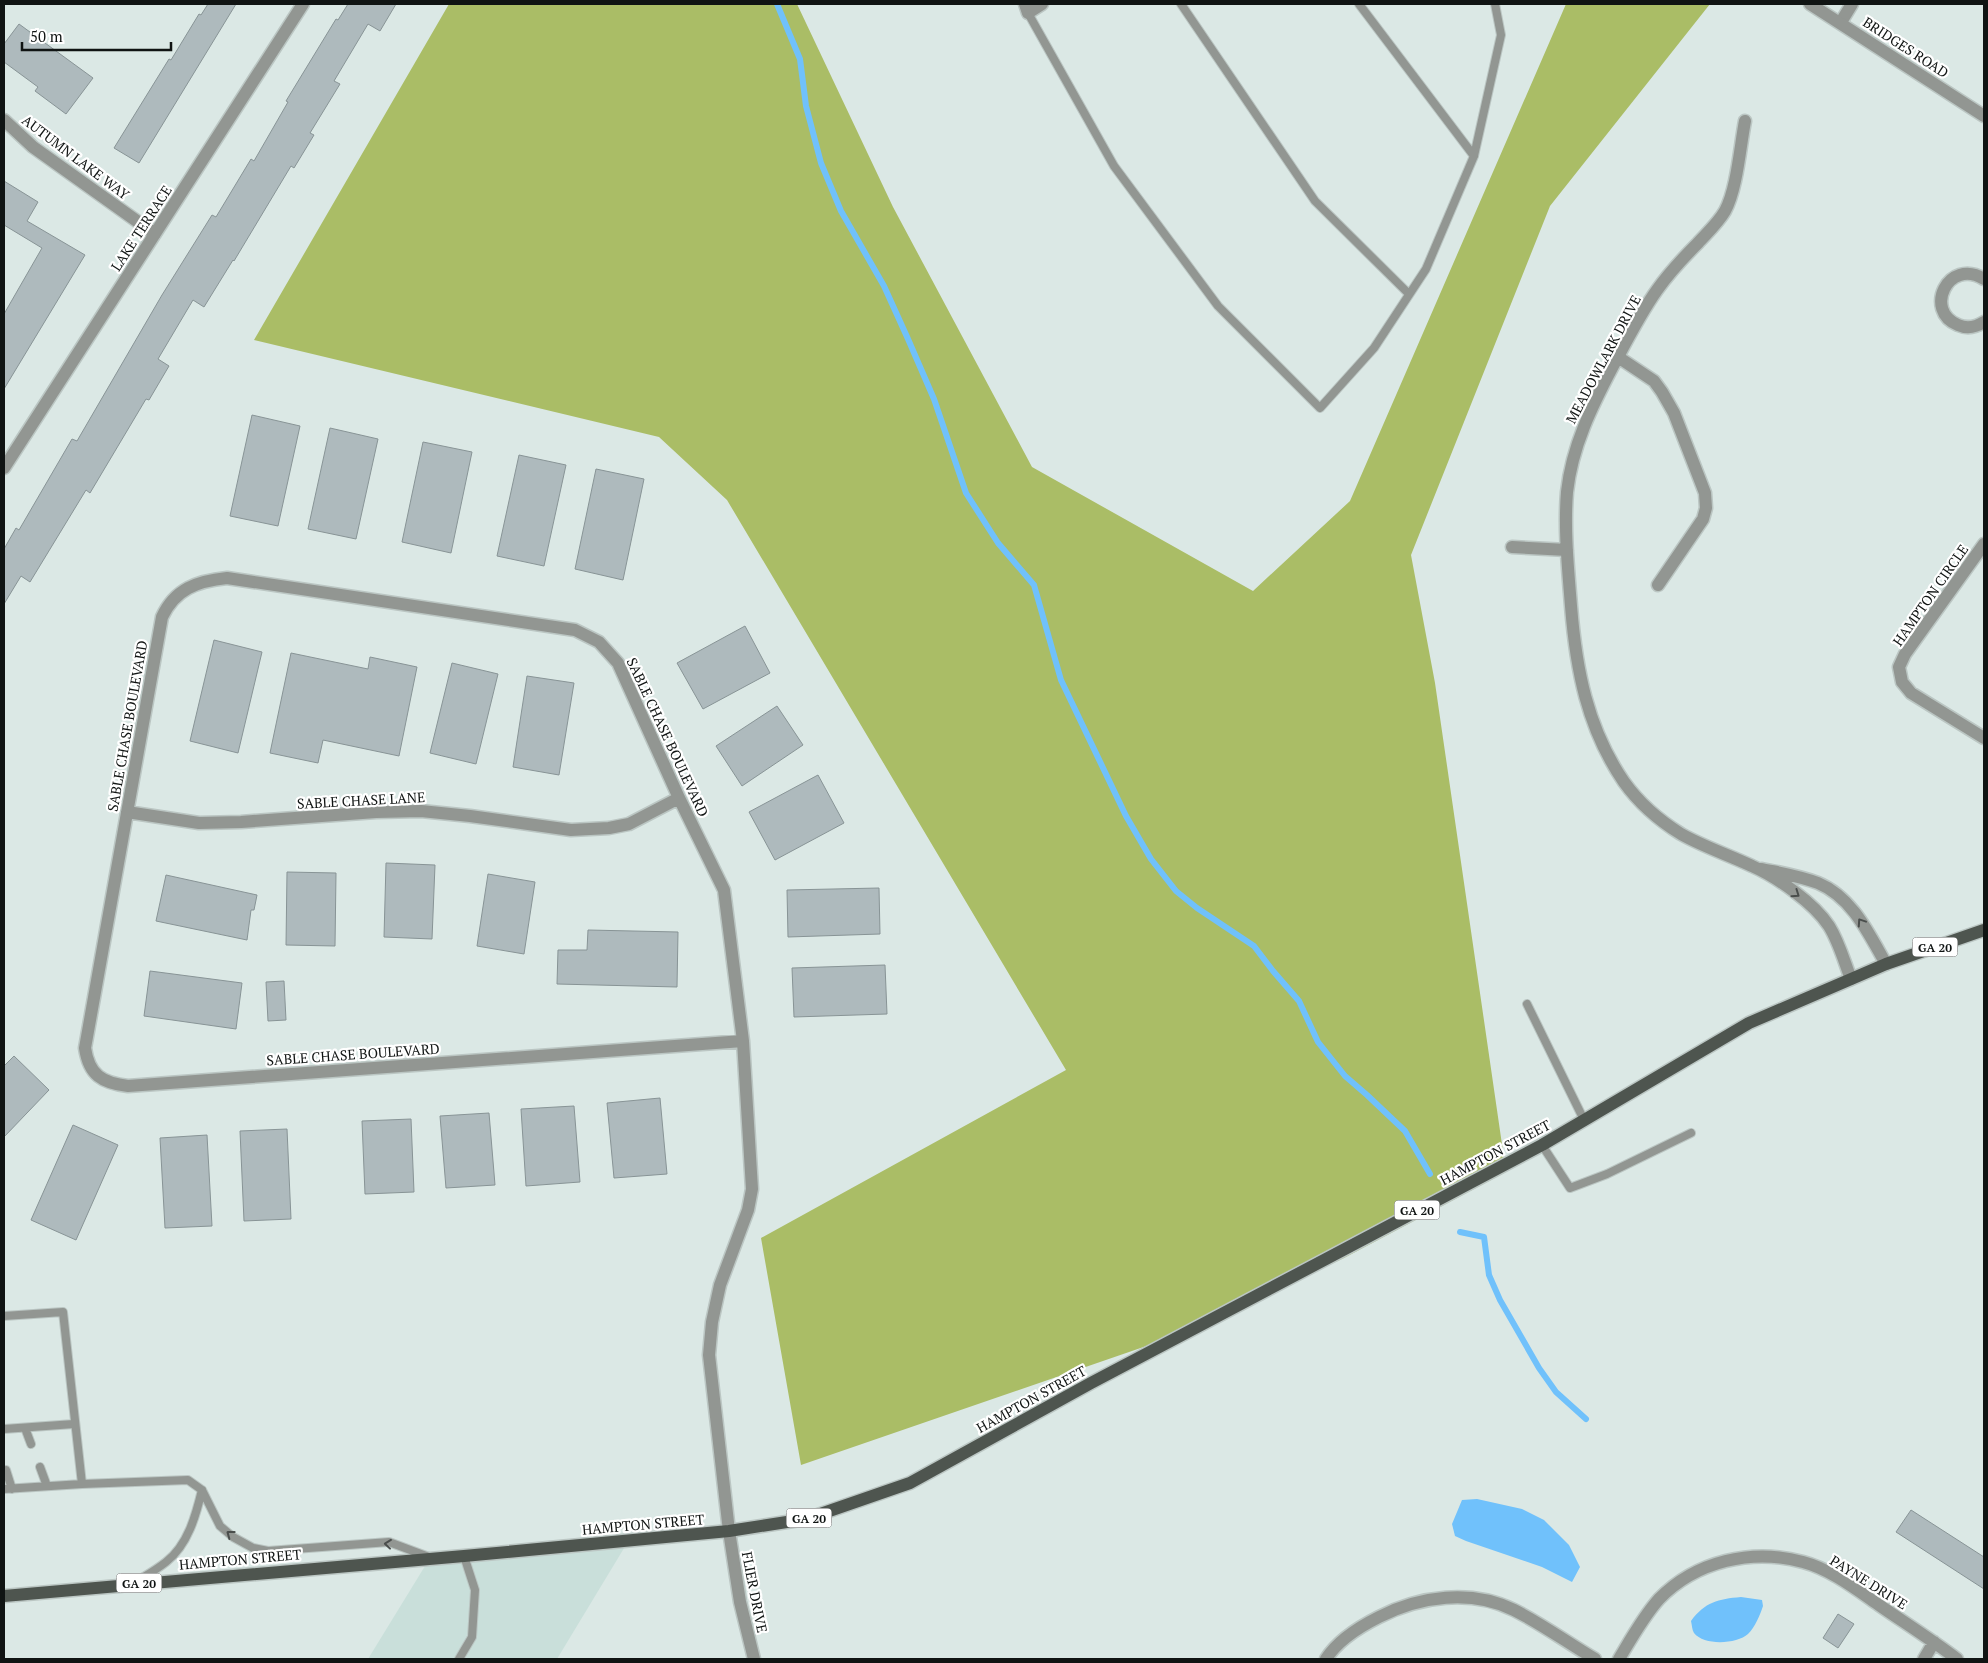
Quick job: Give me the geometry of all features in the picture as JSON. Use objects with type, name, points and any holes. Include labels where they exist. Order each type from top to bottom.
[{"type":"main road","name":"HAMPTON STREET","points":[[4,1596],[729,1531],[806,1519],[910,1482],[1091,1383],[1542,1145],[1749,1023],[1886,964],[1984,930]]},
{"type":"street","name":"LAKE TERRACE","points":[[4,468],[304,4]]},
{"type":"street","points":[[1026,8],[1042,4]]},
{"type":"street","name":"BRIDGES ROAD","points":[[1810,4],[1841,22],[1984,116]]},
{"type":"street","points":[[1841,22],[1852,4]]},
{"type":"street","name":"AUTUMN LAKE WAY","points":[[4,120],[34,147],[155,234]]},
{"type":"street","name":"MEADOWLARK DRIVE","points":[[1746,121],[1730,200],[1723,214],[1676,266],[1642,313],[1581,431],[1567,490],[1567,550],[1575,654],[1581,683],[1596,729],[1612,763],[1626,784],[1659,819],[1701,844],[1755,867],[1806,901],[1828,925],[1837,941],[1851,979]]},
{"type":"street","points":[[1984,279],[1976,275],[1967,274],[1951,280],[1945,286],[1941,304],[1949,320],[1957,325],[1966,328],[1975,327],[1984,322]]},
{"type":"street","points":[[1618,357],[1643,372],[1662,392],[1674,413],[1705,494],[1706,508],[1703,520],[1658,585]]},
{"type":"street","name":"HAMPTON CIRCLE","points":[[1984,544],[1905,654],[1899,667],[1902,682],[1911,693],[1984,738]]},
{"type":"street","points":[[1512,547],[1567,550]]},
{"type":"street","name":"SABLE CHASE BOULEVARD","points":[[729,1531],[709,1356],[712,1322],[720,1285],[748,1210],[752,1189],[743,1041],[724,890],[679,798],[618,663],[608,651],[589,636],[575,630],[227,578],[207,580],[192,586],[178,594],[167,607],[162,618],[85,1048],[87,1062],[104,1081],[128,1086],[743,1041]]},
{"type":"street","name":"SABLE CHASE LANE","points":[[127,812],[199,823],[421,811],[571,830],[609,828],[629,824],[679,798]]},
{"type":"street","name":"MEADOWLARK DRIVE","points":[[1755,867],[1802,877],[1834,892],[1856,915],[1886,964]]},
{"type":"street","name":"FLIER DRIVE","points":[[729,1531],[740,1602],[754,1659]]},
{"type":"street","name":"PAYNE DRIVE","points":[[1619,1659],[1640,1624],[1658,1600],[1673,1586],[1705,1567],[1738,1557],[1770,1556],[1803,1562],[1820,1569],[1854,1588],[1957,1659]]},
{"type":"street","points":[[1326,1659],[1332,1651],[1360,1626],[1393,1610],[1419,1601],[1450,1597],[1482,1599],[1513,1610],[1595,1659]]},
{"type":"street","points":[[1924,1659],[1934,1642]]},
{"type":"lane","points":[[1181,4],[1315,202],[1409,294]]},
{"type":"lane","points":[[1359,4],[1474,156]]},
{"type":"lane","points":[[1026,8],[1114,166],[1218,306],[1320,408],[1374,348],[1426,269],[1474,156],[1501,35],[1495,4]]},
{"type":"lane","points":[[1526,1004],[1584,1120]]},
{"type":"lane","points":[[1542,1145],[1570,1188],[1607,1174],[1691,1133]]},
{"type":"lane","points":[[4,1316],[63,1312],[82,1484]]},
{"type":"lane","points":[[4,1429],[74,1424]]},
{"type":"lane","points":[[25,1428],[31,1444]]},
{"type":"lane","points":[[40,1467],[47,1486]]},
{"type":"lane","points":[[6,1470],[8,1489],[188,1480],[202,1490],[220,1526],[253,1548],[268,1551],[389,1542],[434,1558]]},
{"type":"lane","points":[[133,1584],[168,1560],[188,1535],[195,1519],[202,1490]]},
{"type":"lane","points":[[459,1659],[472,1637],[475,1590],[464,1556]]},
{"type":"shaded area","points":[[632,1535],[557,1659],[368,1659],[433,1553]]},
{"type":"green space","points":[[449,4],[797,4],[893,207],[1032,467],[1253,591],[1350,501],[1566,4],[1710,4],[1550,206],[1411,555],[1435,683],[1506,1172],[1344,1258],[1187,1332],[801,1465],[761,1238],[1066,1070],[727,500],[659,437],[254,340]]},
{"type":"water","points":[[1477,1499],[1522,1509],[1544,1520],[1569,1545],[1580,1567],[1572,1582],[1542,1567],[1455,1536],[1452,1524],[1462,1500]]},
{"type":"water","points":[[1741,1597],[1762,1600],[1763,1606],[1748,1634],[1729,1642],[1713,1642],[1705,1640],[1694,1633],[1691,1621],[1701,1610],[1719,1600]]},
{"type":"building","points":[[208,4],[236,4],[139,163],[114,148],[169,59],[171,60],[199,14],[201,15]]},
{"type":"building","points":[[348,4],[396,4],[380,31],[368,24],[334,81],[340,84],[310,133],[314,135],[294,168],[291,166],[204,307],[193,300],[158,359],[169,366],[149,400],[146,399],[90,493],[86,490],[30,582],[21,576],[4,604],[4,549],[16,528],[19,530],[72,439],[77,441],[162,295],[212,215],[216,217],[251,159],[254,161],[288,102],[286,101],[336,19],[338,20]]},
{"type":"building","points":[[19,24],[93,78],[66,114],[35,91],[38,87],[4,62],[4,44]]},
{"type":"building","points":[[4,181],[38,202],[27,221],[85,255],[4,389],[4,314],[42,248],[4,225]]},
{"type":"building","points":[[252,415],[300,426],[278,526],[230,516]]},
{"type":"building","points":[[330,428],[378,439],[356,539],[308,529]]},
{"type":"building","points":[[423,442],[472,452],[451,553],[402,542]]},
{"type":"building","points":[[519,455],[566,465],[544,566],[497,556]]},
{"type":"building","points":[[596,469],[644,479],[623,580],[575,569]]},
{"type":"building","points":[[745,626],[770,673],[703,709],[677,663]]},
{"type":"building","points":[[214,640],[262,652],[238,753],[190,741]]},
{"type":"building","points":[[291,653],[368,669],[370,657],[417,667],[399,756],[323,740],[318,763],[270,753]]},
{"type":"building","points":[[452,663],[498,674],[476,764],[430,753]]},
{"type":"building","points":[[527,676],[574,683],[559,775],[513,767]]},
{"type":"building","points":[[777,706],[803,745],[742,786],[716,746]]},
{"type":"building","points":[[818,775],[844,823],[775,860],[749,812]]},
{"type":"building","points":[[386,863],[435,865],[432,939],[384,937]]},
{"type":"building","points":[[287,872],[336,873],[335,946],[286,945]]},
{"type":"building","points":[[488,874],[535,882],[524,954],[477,946]]},
{"type":"building","points":[[166,875],[257,895],[254,910],[251,910],[247,940],[156,921]]},
{"type":"building","points":[[879,888],[880,934],[788,937],[787,890]]},
{"type":"building","points":[[588,930],[678,932],[677,987],[557,984],[558,950],[587,950]]},
{"type":"building","points":[[885,965],[887,1014],[794,1017],[792,968]]},
{"type":"building","points":[[150,971],[242,983],[236,1029],[144,1016]]},
{"type":"building","points":[[284,981],[286,1020],[268,1021],[266,982]]},
{"type":"building","points":[[14,1056],[49,1090],[4,1137],[4,1066]]},
{"type":"building","points":[[660,1098],[667,1174],[614,1178],[607,1103]]},
{"type":"building","points":[[574,1106],[580,1182],[526,1186],[521,1109]]},
{"type":"building","points":[[489,1113],[495,1185],[446,1188],[440,1116]]},
{"type":"building","points":[[411,1119],[414,1192],[365,1194],[362,1121]]},
{"type":"building","points":[[73,1125],[118,1145],[76,1240],[31,1220]]},
{"type":"building","points":[[287,1129],[291,1219],[244,1221],[240,1131]]},
{"type":"building","points":[[207,1135],[212,1226],[165,1228],[160,1138]]},
{"type":"building","points":[[1911,1510],[1984,1557],[1984,1589],[1896,1532]]},
{"type":"building","points":[[1838,1614],[1854,1624],[1838,1648],[1823,1638]]},
{"type":"waterway","points":[[777,4],[800,59],[806,106],[821,163],[841,211],[884,286],[908,339],[934,399],[966,493],[998,543],[1034,585],[1061,680],[1126,816],[1151,859],[1176,891],[1197,908],[1254,946],[1299,1001],[1318,1042],[1345,1076],[1405,1131],[1430,1174]]},
{"type":"waterway","points":[[1460,1232],[1484,1237],[1489,1275],[1500,1300],[1539,1368],[1556,1392],[1586,1419]]}]
